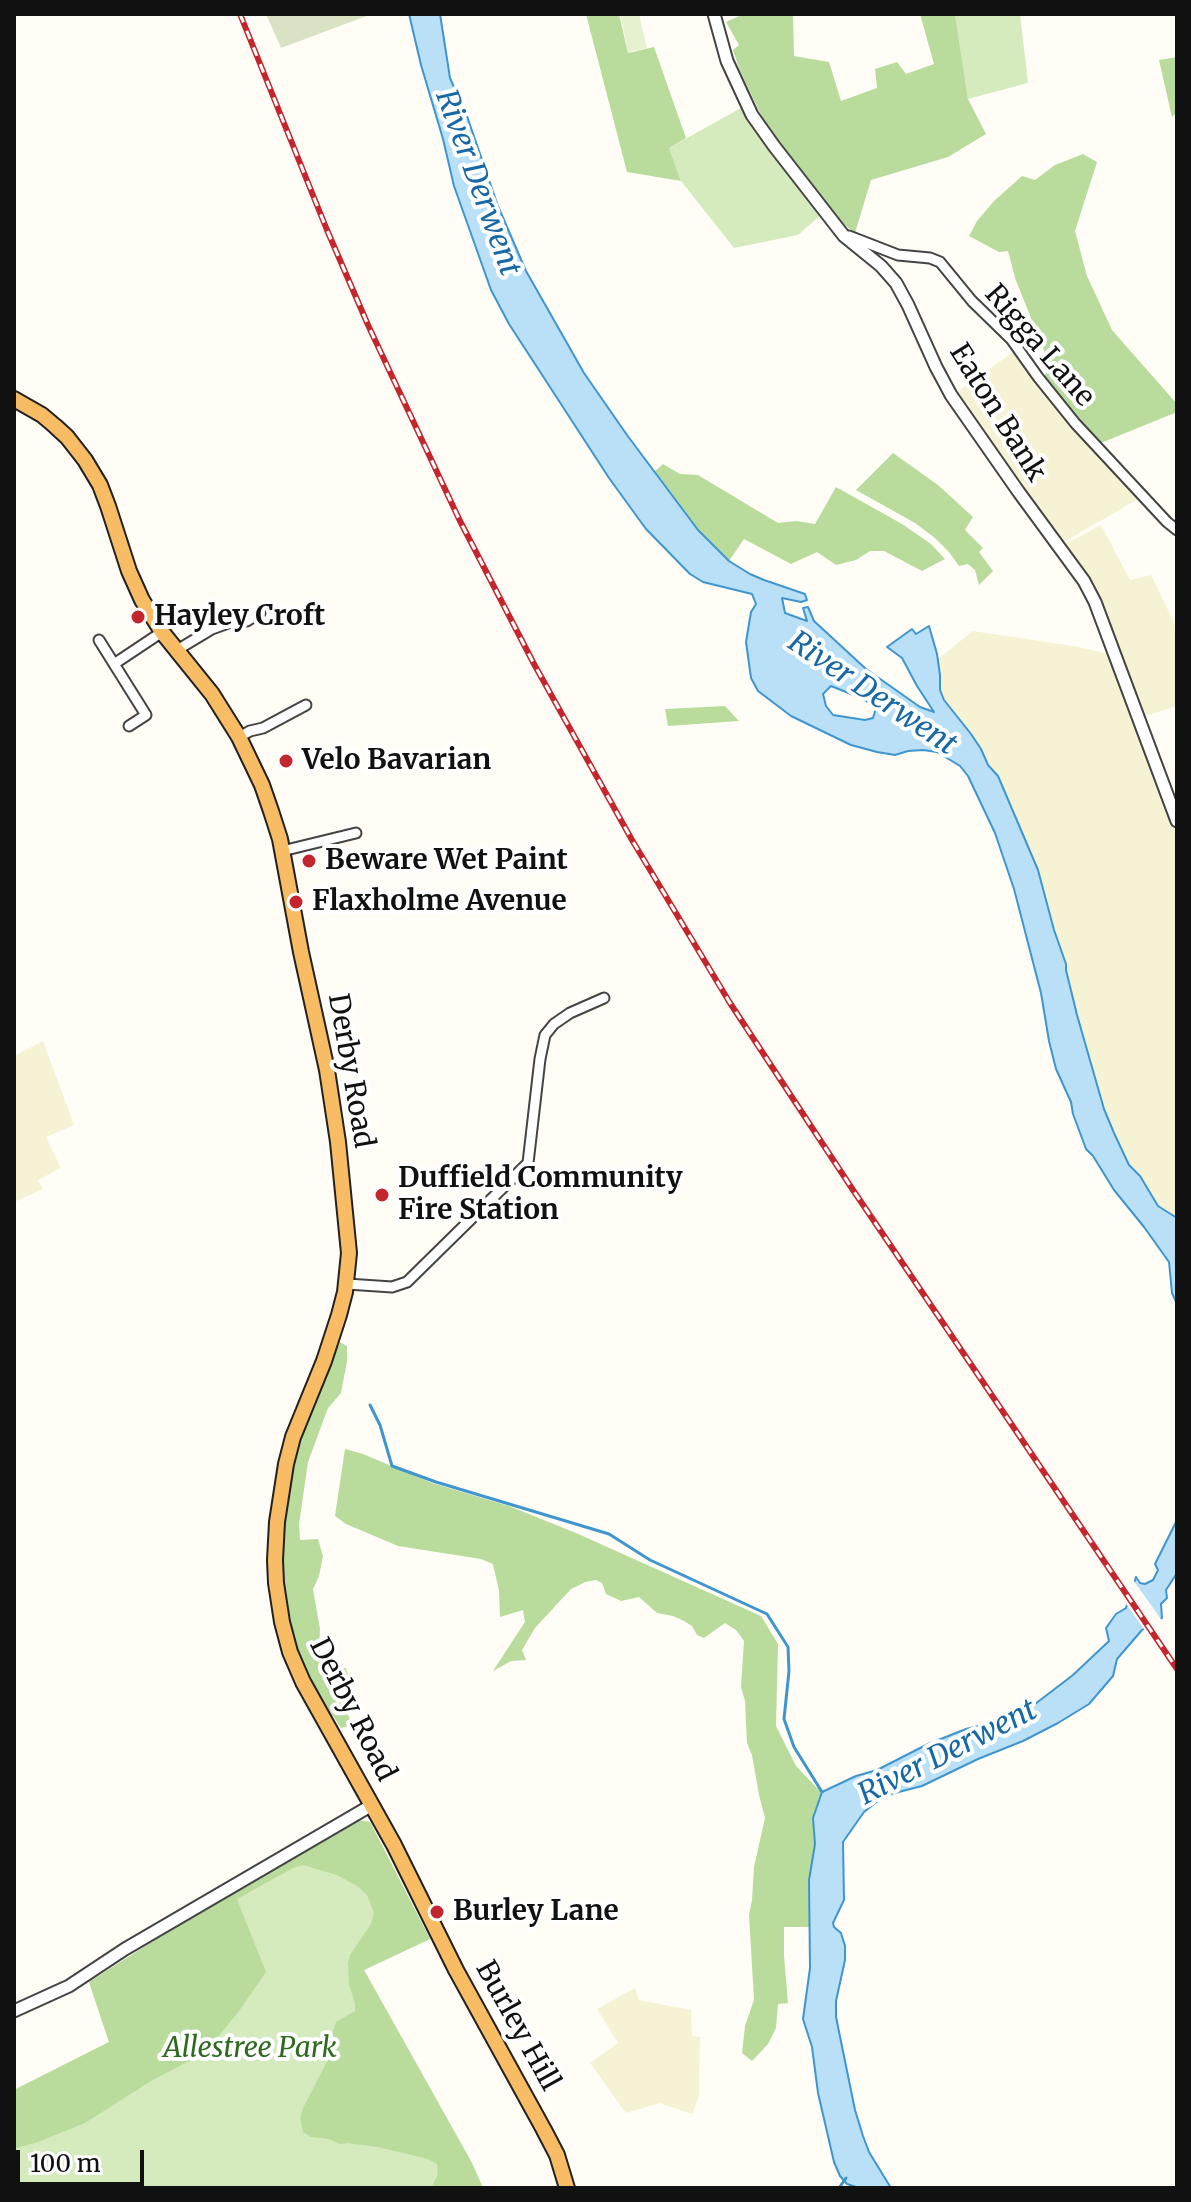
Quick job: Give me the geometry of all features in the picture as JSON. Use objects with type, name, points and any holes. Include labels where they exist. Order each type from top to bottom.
[{"type":"highway","name":"Derby Road","points":[[14,399],[55,426],[85,460],[108,506],[136,588],[162,632],[214,697],[239,737],[262,785],[282,851],[327,1070],[349,1240],[347,1284],[339,1315],[289,1450],[277,1522],[275,1576],[282,1622],[297,1668],[321,1717],[372,1805]]},
{"type":"highway","name":"Burley Hill","points":[[372,1805],[456,1970],[557,2155],[567,2188]]},
{"type":"street","name":"Eaton Bank","points":[[714,14],[727,61],[752,115],[844,236],[881,266],[896,283],[951,395],[1084,581],[1095,602],[1177,821]]},
{"type":"street","name":"Rigga Lane","points":[[844,236],[898,255],[940,262],[972,301],[1011,339],[1075,423],[1177,530]]},
{"type":"street","points":[[177,650],[212,629],[234,621],[247,621],[260,613]]},
{"type":"street","points":[[114,664],[162,632]]},
{"type":"street","points":[[99,640],[146,715],[129,726]]},
{"type":"street","points":[[239,737],[306,705]]},
{"type":"street","points":[[282,851],[356,833]]},
{"type":"street","points":[[347,1284],[392,1287],[407,1282],[528,1163],[545,1035],[570,1013],[604,998]]},
{"type":"street","points":[[14,2011],[69,1986],[125,1949],[372,1805]]},
{"type":"shaded area","points":[[1015,351],[1051,403],[1140,498],[1062,543],[955,393]]},
{"type":"shaded area","points":[[1101,525],[1130,580],[1151,575],[1177,629],[1177,706],[1142,717],[1092,584],[1081,564],[1064,545]]},
{"type":"shaded area","points":[[973,631],[1109,654],[1177,837],[1177,1218],[1159,1206],[1130,1165],[1114,1133],[1104,1109],[1038,870],[998,776],[940,690],[938,659]]},
{"type":"shaded area","points":[[43,1041],[74,1125],[46,1137],[61,1168],[38,1180],[43,1189],[14,1202],[14,1056]]},
{"type":"shaded area","points":[[635,1988],[639,2000],[691,2010],[692,2036],[700,2037],[699,2096],[692,2114],[660,2103],[626,2113],[590,2063],[618,2043],[597,2009]]},
{"type":"green space","points":[[266,14],[372,14],[281,48]]},
{"type":"green space","points":[[586,14],[619,14],[628,53],[654,47],[686,138],[669,148],[681,181],[627,172]]},
{"type":"green space","points":[[620,14],[639,14],[647,48],[628,52]]},
{"type":"green space","points":[[744,14],[793,14],[794,56],[829,62],[841,101],[877,88],[875,69],[897,62],[906,74],[934,64],[920,14],[955,14],[968,99],[986,134],[948,157],[871,180],[855,233],[842,223],[764,121],[740,71],[733,50],[739,45],[726,22]]},
{"type":"green space","points":[[955,14],[1020,14],[1028,83],[968,99]]},
{"type":"green space","points":[[1177,57],[1177,112],[1172,117],[1159,60]]},
{"type":"green space","points":[[741,108],[783,169],[821,215],[798,235],[734,248],[681,181],[669,148]]},
{"type":"green space","points":[[1083,154],[1097,162],[1075,231],[1087,276],[1112,330],[1177,404],[1177,412],[1101,443],[1044,378],[1048,367],[1045,353],[1015,278],[1008,251],[999,252],[969,236],[994,201],[1022,176],[1035,180],[1055,165]]},
{"type":"green space","points":[[893,453],[938,485],[973,517],[965,530],[983,548],[979,552],[993,571],[979,585],[975,570],[968,564],[959,566],[935,538],[915,523],[856,490]]},
{"type":"green space","points":[[663,464],[680,474],[698,475],[778,523],[796,521],[815,524],[836,487],[902,524],[931,544],[945,559],[922,571],[884,551],[870,551],[856,560],[836,565],[817,552],[791,564],[744,539],[729,561],[698,530],[654,472]]},
{"type":"green space","points":[[725,706],[739,721],[668,726],[665,709]]},
{"type":"green space","points":[[338,1341],[347,1346],[341,1393],[328,1408],[308,1462],[299,1524],[300,1540],[318,1539],[323,1556],[313,1589],[323,1667],[346,1668],[348,1675],[348,1715],[353,1725],[341,1728],[317,1692],[297,1647],[287,1609],[283,1566],[285,1520],[296,1450]]},
{"type":"green space","points":[[345,1449],[432,1483],[509,1506],[761,1616],[778,1644],[776,1726],[796,1766],[829,1798],[813,1819],[815,1844],[809,1880],[809,1927],[784,1927],[788,2003],[778,2004],[776,2028],[768,2044],[752,2061],[742,2053],[745,2026],[754,2000],[749,1915],[754,1867],[765,1818],[747,1743],[745,1701],[741,1687],[744,1641],[736,1630],[725,1623],[704,1638],[684,1621],[657,1613],[639,1597],[621,1601],[606,1594],[602,1583],[596,1580],[571,1589],[535,1628],[522,1650],[526,1660],[511,1661],[493,1671],[525,1622],[523,1610],[500,1617],[499,1591],[493,1564],[481,1559],[398,1546],[346,1524],[335,1516]]},
{"type":"green space","points":[[355,1820],[370,1822],[430,1939],[364,1970],[483,2188],[431,2188],[438,2174],[437,2164],[428,2159],[378,2147],[341,2144],[303,2132],[300,2118],[304,2106],[331,2054],[340,2045],[332,2034],[336,2022],[355,2011],[348,1963],[371,1924],[374,1913],[367,1895],[357,1886],[337,1875],[303,1865],[237,1899],[266,1972],[217,2038],[214,2057],[191,2060],[85,2123],[14,2149],[14,2090],[109,2042],[89,1982],[233,1890]]},
{"type":"green space","name":"Allestree Park","points":[[362,1820],[370,1822],[430,1939],[364,1970],[483,2188],[14,2188],[14,2090],[109,2042],[89,1982]]},
{"type":"water","name":"River Derwent","points":[[409,14],[440,14],[450,78],[526,271],[584,373],[698,530],[729,561],[750,574],[805,594],[807,600],[801,602],[782,598],[785,613],[807,621],[803,608],[808,607],[814,621],[866,669],[920,707],[934,712],[902,658],[887,647],[912,629],[916,634],[929,626],[944,700],[998,776],[1038,870],[1104,1109],[1114,1133],[1129,1165],[1140,1176],[1158,1206],[1177,1218],[1177,1304],[1172,1293],[1169,1262],[1086,1149],[1071,1102],[1056,1069],[1041,993],[1014,889],[995,833],[968,776],[960,766],[937,752],[908,751],[895,755],[851,745],[791,716],[758,691],[751,678],[746,642],[751,612],[756,604],[752,594],[703,582],[690,574],[646,529],[609,478],[509,324],[491,290],[454,186]],"holes":[[[831,686],[876,708],[873,718],[865,720],[833,715],[826,706],[823,694]]]},
{"type":"water","name":"River Derwent","points":[[1177,1520],[1177,1573],[1166,1590],[1167,1598],[1161,1604],[1162,1618],[1142,1630],[1117,1659],[1113,1676],[1089,1704],[1023,1741],[922,1786],[879,1800],[864,1812],[843,1842],[844,1900],[833,1923],[841,1933],[845,1946],[836,2017],[863,2136],[891,2188],[859,2188],[847,2184],[834,2162],[818,2093],[812,2047],[803,2019],[810,1968],[809,1880],[815,1844],[813,1818],[822,1792],[877,1770],[928,1744],[1035,1704],[1073,1675],[1109,1641],[1106,1628],[1116,1614],[1126,1608],[1136,1577],[1145,1584],[1153,1580],[1158,1570],[1155,1564]]},
{"type":"pier","points":[[1131,1577],[1163,1622],[1146,1632],[1124,1601]]},
{"type":"waterway","points":[[370,1405],[380,1425],[392,1466],[609,1534],[650,1560],[767,1614],[788,1647],[784,1719],[794,1747],[822,1792]]},
{"type":"waterway","points":[[839,2188],[846,2178]]},
{"type":"railway","points":[[240,14],[368,325],[460,521],[534,664],[632,840],[730,1003],[1177,1669]]},
{"type":"place","name":"Hayley Croft","points":[[138,617]]},
{"type":"place","name":"Velo Bavarian","points":[[286,761]]},
{"type":"place","name":"Beware Wet Paint","points":[[309,861]]},
{"type":"place","name":"Flaxholme Avenue","points":[[296,902]]},
{"type":"place","name":"Duffield Community Fire Station","points":[[382,1195]]},
{"type":"place","name":"Burley Lane","points":[[437,1912]]}]
